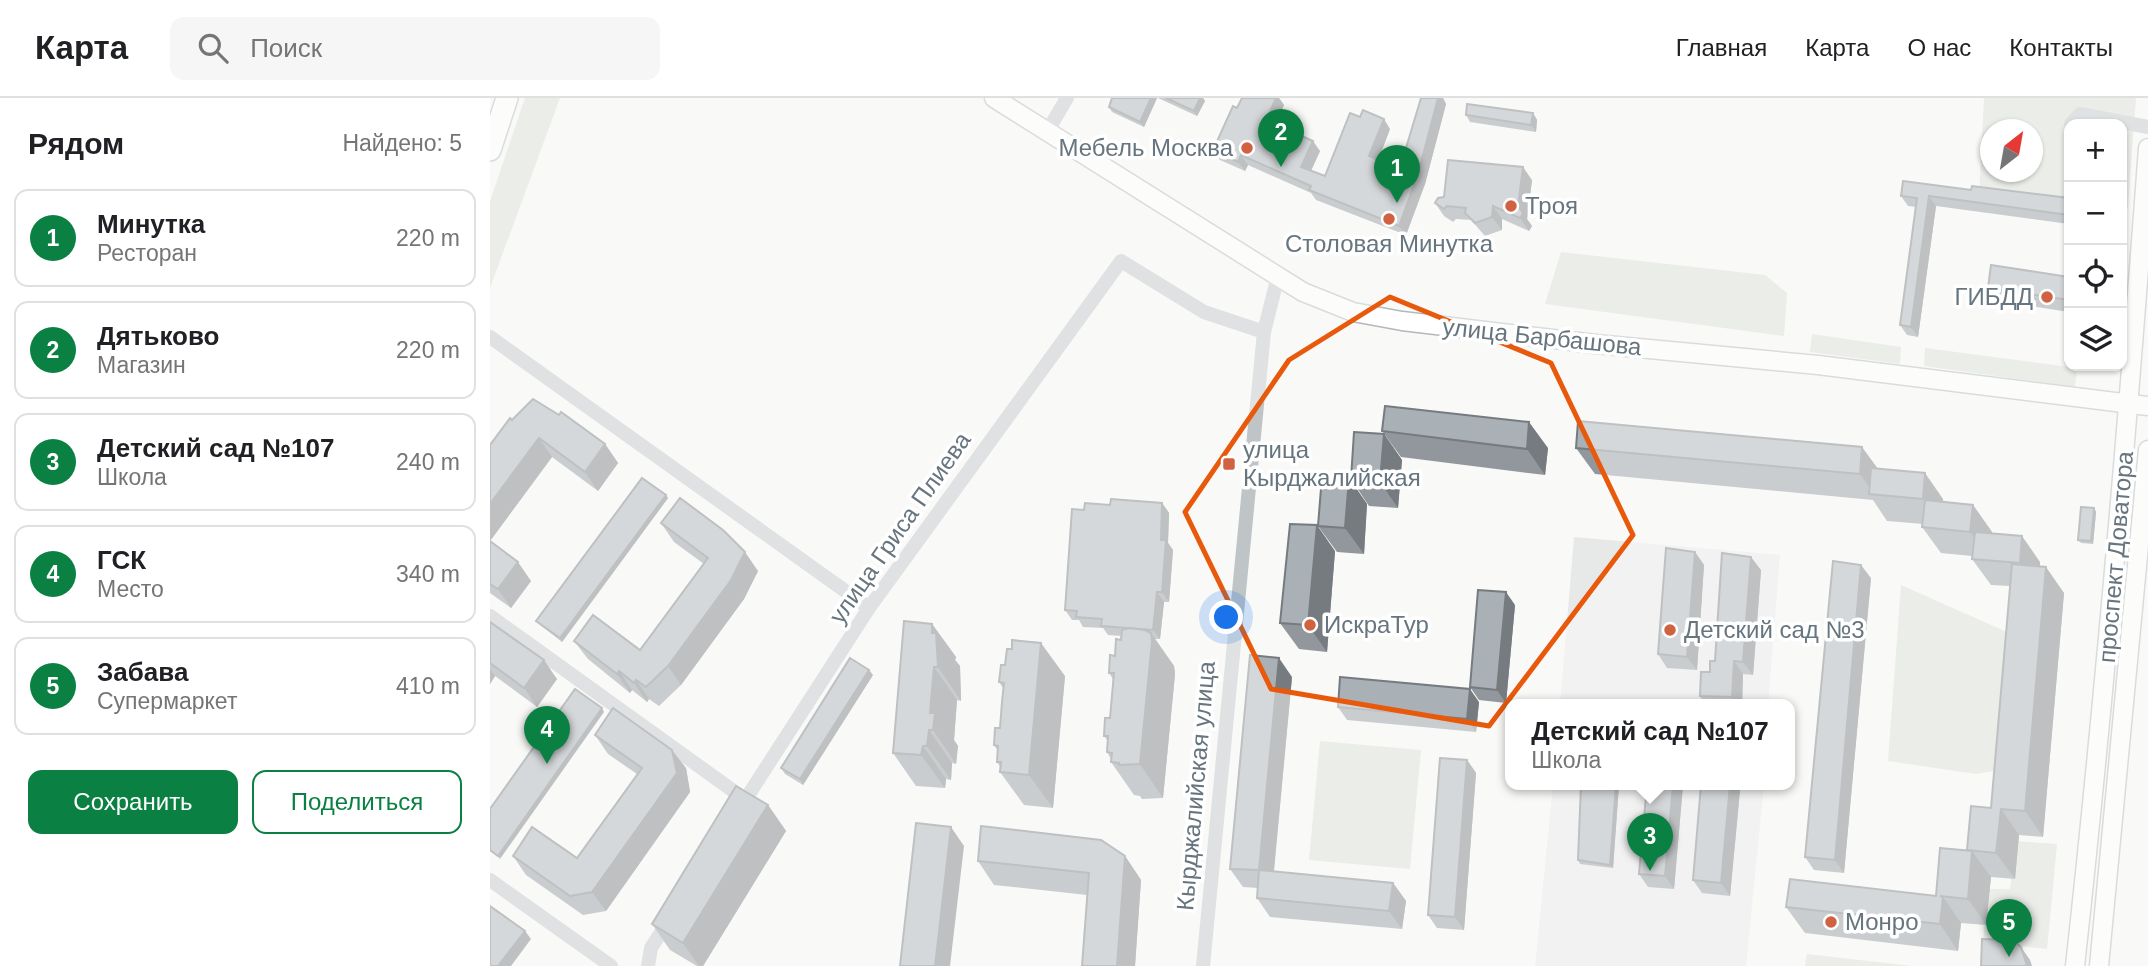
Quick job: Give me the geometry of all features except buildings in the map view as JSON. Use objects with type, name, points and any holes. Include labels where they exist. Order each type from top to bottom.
[{"type":"highway","points":[[490,150],[507,98]]},
{"type":"main road","name":"улица Барбашова","points":[[994,98],[1303,292],[1353,312],[1402,321],[1583,343],[1818,365],[2148,406]]},
{"type":"main road","name":"проспект Доватора","points":[[2075,966],[2130,404],[2148,148]]},
{"type":"main road","name":"проспект Доватора","points":[[2099,966],[2148,450]]},
{"type":"street","points":[[1047,132],[1067,98]]},
{"type":"street","points":[[2077,119],[2081,114],[2107,119]]},
{"type":"street","points":[[2127,123],[2148,127]]},
{"type":"street","name":"улица Гриса Плиева","points":[[731,821],[869,608],[1121,261],[1204,312],[1264,332]]},
{"type":"street","name":"Кырджалийская улица","points":[[1203,966],[1264,332],[1278,276]]},
{"type":"street","points":[[490,337],[869,608]]},
{"type":"street","points":[[490,616],[746,800]]},
{"type":"street","points":[[490,880],[611,966]]},
{"type":"street","points":[[648,966],[651,948],[680,902]]},
{"type":"highlighted area","points":[[1390,297],[1551,363],[1633,535],[1489,726],[1271,689],[1185,512],[1289,360]]},
{"type":"shaded area","points":[[525,98],[560,98],[490,288],[490,201]]},
{"type":"shaded area","points":[[1984,98],[2136,98],[2128,208],[2127,119],[2064,119],[2064,206],[1979,196],[1980,176],[1980,182],[2043,182],[2043,119],[1983,119]]},
{"type":"shaded area","points":[[1561,252],[1765,275],[1787,293],[1784,336],[1545,304]]},
{"type":"shaded area","points":[[1812,334],[1901,347],[1900,364],[1810,352]]},
{"type":"shaded area","points":[[1925,348],[2064,366],[2064,371],[2077,371],[2075,387],[1924,366]]},
{"type":"shaded area","name":"Детский сад №3","points":[[1574,537],[1780,555],[1768,699],[1560,699]]},
{"type":"shaded area","points":[[1901,585],[2007,632],[1994,771],[1976,774],[1888,761]]},
{"type":"shaded area","points":[[1320,741],[1421,750],[1410,869],[1309,860]]},
{"type":"shaded area","points":[[1553,790],[1764,790],[1746,966],[1535,966]]},
{"type":"shaded area","points":[[2015,841],[2057,844],[2047,949],[1983,942],[1988,889],[2010,889]]},
{"type":"shaded area","points":[[1807,954],[1912,966],[1805,966]]},
{"type":"place","name":"Мебель Москва","points":[[1247,148]]},
{"type":"place","name":"Дятьково","points":[[1281,167]]},
{"type":"place","name":"Минутка","points":[[1397,203]]},
{"type":"place","name":"Троя","points":[[1511,206]]},
{"type":"place","name":"Столовая Минутка","points":[[1389,219]]},
{"type":"place","name":"ГИБДД","points":[[2047,297]]},
{"type":"place","name":"улица Кырджалийская","points":[[1229,464]]},
{"type":"place","name":"ИскраТур","points":[[1310,625]]},
{"type":"place","name":"Детский сад №3","points":[[1670,630]]},
{"type":"place","name":"ГСК","points":[[547,764]]},
{"type":"place","name":"Детский сад №107","points":[[1650,871]]},
{"type":"place","name":"Монро","points":[[1831,922]]},
{"type":"place","name":"Забава","points":[[2009,957]]}]
